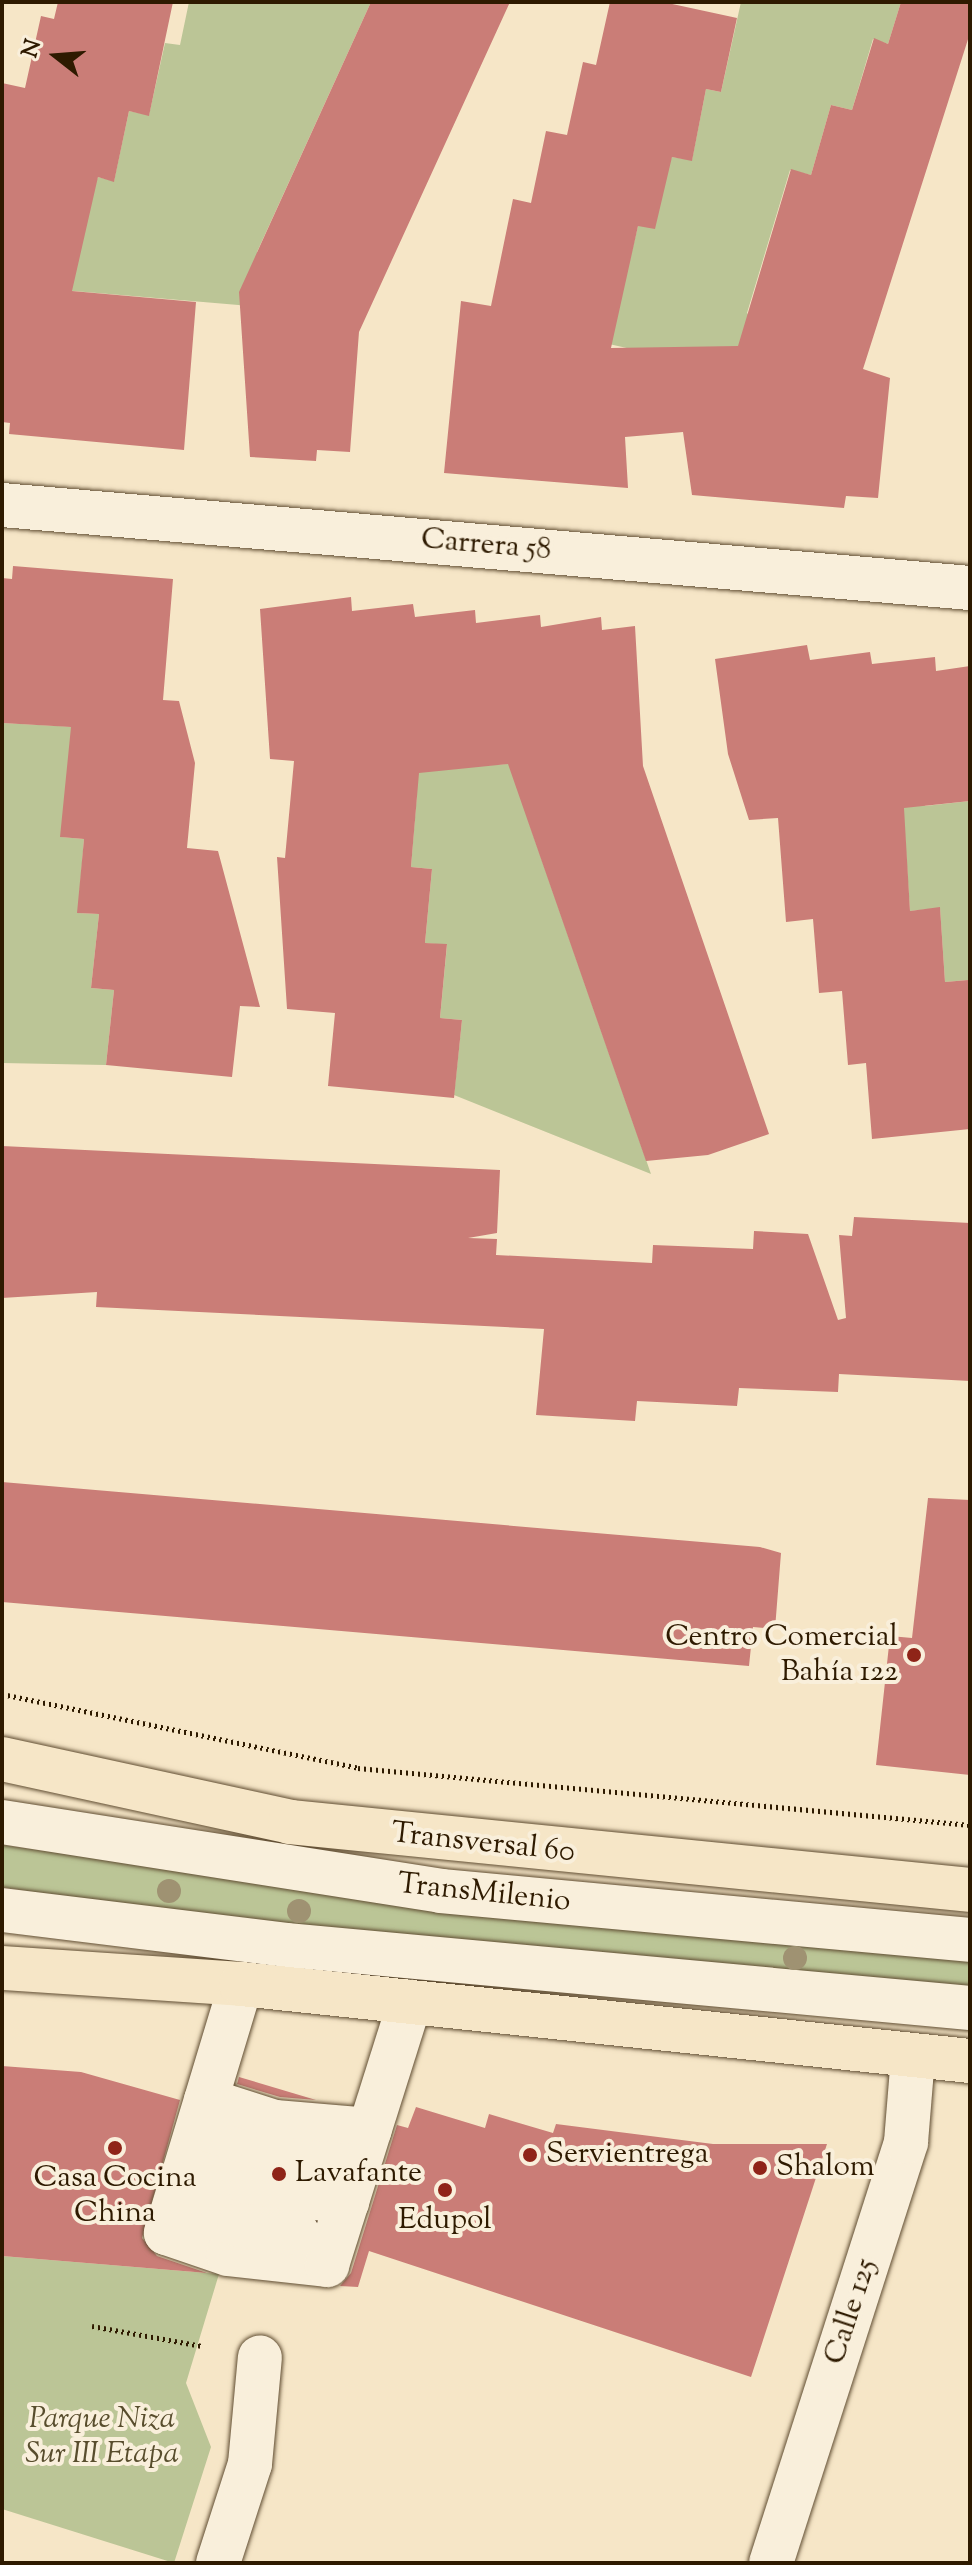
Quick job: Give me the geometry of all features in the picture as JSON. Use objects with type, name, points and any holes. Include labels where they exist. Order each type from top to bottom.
[{"type":"main road","name":"Transversal 60","points":[[2,1759],[290,1822],[970,1890]]},
{"type":"main road","points":[[2,1968],[241,1984],[970,2061]]},
{"type":"street","name":"Carrera 58","points":[[2,505],[970,588]]},
{"type":"street","name":"TransMilenio","points":[[2,1822],[441,1891],[970,1940]]},
{"type":"street","points":[[2,1910],[286,1945],[970,2008]]},
{"type":"street","points":[[241,1984],[166,2233],[228,2254],[327,2265],[410,2002]]},
{"type":"street","name":"Calle 125","points":[[771,2563],[906,2142],[913,2056]]},
{"type":"street","points":[[191,2152],[275,2122],[352,2185]]},
{"type":"street","points":[[191,2152],[251,2190],[352,2185]]},
{"type":"street","points":[[218,2563],[250,2464],[260,2357]]},
{"type":"path","points":[[2,1694],[358,1768],[970,1825]]},
{"type":"path","points":[[92,2326],[202,2346]]},
{"type":"green space","points":[[189,2],[371,2],[257,252],[297,310],[50,289],[98,177],[114,181],[129,111],[149,115],[165,43],[180,45]]},
{"type":"green space","points":[[741,2],[901,2],[888,44],[873,39],[852,110],[831,105],[811,175],[790,170],[747,313],[786,363],[671,358],[609,344],[638,226],[672,157],[692,160],[706,89],[721,92]]},
{"type":"green space","points":[[2,723],[94,728],[61,837],[84,839],[78,913],[99,914],[91,988],[114,990],[106,1065],[2,1063]]},
{"type":"green space","points":[[521,763],[529,823],[651,1174],[454,1095],[462,1020],[440,1018],[447,945],[425,943],[432,869],[411,867],[417,793],[396,772]]},
{"type":"green space","points":[[922,794],[925,806],[970,801],[970,1002],[968,980],[945,982],[940,908],[910,911],[905,837],[862,838]]},
{"type":"green space","points":[[2,1845],[411,1902],[970,1955],[970,1994],[184,1916],[2,1887]]},
{"type":"green space","name":"Parque Niza Sur III Etapa","points":[[2,2256],[219,2274],[186,2383],[211,2447],[174,2563],[2,2509]]},
{"type":"building","points":[[58,2],[173,2],[149,116],[129,111],[114,182],[98,177],[72,291],[196,302],[184,450],[9,434],[10,423],[2,422],[2,83],[25,88],[41,16],[54,19]]},
{"type":"building","points":[[371,2],[510,2],[359,332],[350,452],[317,450],[316,461],[250,457],[239,292]]},
{"type":"building","points":[[610,2],[663,2],[737,18],[721,92],[706,89],[692,161],[672,157],[655,229],[638,226],[611,348],[738,346],[791,169],[811,175],[831,105],[852,110],[874,38],[888,44],[901,2],[970,2],[970,33],[863,369],[890,378],[878,498],[846,496],[844,508],[692,495],[683,432],[625,437],[628,488],[444,473],[461,301],[491,306],[513,199],[531,203],[546,131],[567,135],[583,62],[596,65]]},
{"type":"building","points":[[13,566],[173,579],[163,700],[179,701],[195,763],[187,848],[218,851],[260,1007],[240,1006],[232,1077],[106,1065],[114,990],[91,988],[99,914],[77,913],[84,839],[60,837],[71,727],[2,723],[2,578],[12,579]]},
{"type":"building","points":[[351,597],[352,611],[413,604],[415,617],[475,610],[476,623],[540,615],[541,627],[601,617],[602,630],[635,626],[643,766],[769,1134],[708,1155],[646,1161],[508,764],[419,773],[411,867],[432,869],[425,943],[447,944],[440,1018],[462,1020],[454,1098],[328,1086],[335,1013],[287,1009],[277,857],[285,858],[294,761],[270,759],[260,609]]},
{"type":"building","points":[[807,645],[810,660],[870,652],[872,664],[935,657],[936,671],[970,666],[970,801],[904,808],[910,911],[940,907],[945,982],[968,980],[970,1129],[872,1139],[866,1063],[848,1065],[842,991],[819,993],[813,919],[786,922],[778,818],[749,820],[728,754],[715,659]]},
{"type":"building","points":[[2,1146],[500,1170],[497,1233],[468,1238],[497,1239],[496,1255],[652,1263],[653,1245],[753,1249],[754,1231],[808,1234],[838,1320],[846,1318],[839,1235],[852,1236],[854,1217],[970,1223],[970,1381],[839,1374],[838,1392],[739,1388],[737,1406],[637,1401],[635,1421],[536,1415],[544,1329],[96,1307],[97,1292],[2,1298]]},
{"type":"building","points":[[2,1482],[760,1547],[781,1553],[775,1629],[753,1627],[749,1666],[2,1602]]},
{"type":"building","points":[[928,1498],[970,1500],[970,1775],[876,1765],[890,1636],[912,1638]]},
{"type":"building","name":"Casa Cocina China","points":[[2,2066],[81,2072],[180,2100],[142,2238],[157,2256],[207,2273],[2,2256]]},
{"type":"building","points":[[239,2077],[316,2100],[280,2097],[237,2084]]},
{"type":"building","points":[[416,2107],[485,2128],[489,2114],[553,2133],[556,2124],[713,2144],[827,2144],[751,2377],[369,2251],[358,2287],[340,2286],[351,2273],[397,2125],[408,2128]]},
{"type":"place","name":"Centro Comercial Bahía 122","points":[[914,1655]]},
{"type":"place","name":"Casa Cocina China","points":[[115,2148]]},
{"type":"place","name":"Servientrega","points":[[530,2155]]},
{"type":"place","name":"Shalom","points":[[760,2168]]},
{"type":"place","name":"Lavafante","points":[[279,2174]]},
{"type":"place","name":"Edupol","points":[[445,2190]]}]
